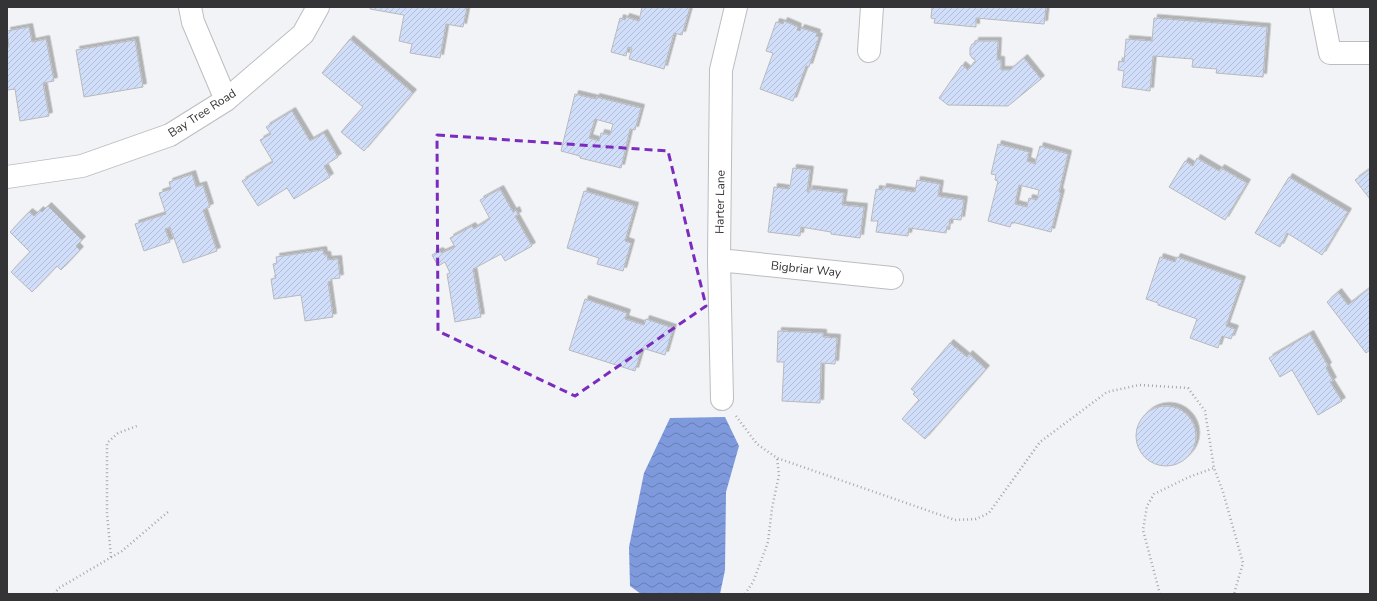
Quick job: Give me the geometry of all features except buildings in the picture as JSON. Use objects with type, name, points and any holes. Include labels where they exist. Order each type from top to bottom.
[{"type":"street","points":[[190,7],[193,22],[226,100]]},
{"type":"street","name":"Bay Tree Road","points":[[7,177],[82,166],[170,135],[226,100],[303,34],[318,7]]},
{"type":"street","name":"Harter Lane","points":[[722,399],[719,260],[721,70],[736,7]]},
{"type":"street","points":[[869,51],[872,7]]},
{"type":"street","points":[[1321,7],[1330,53],[1370,53]]},
{"type":"street","name":"Bigbriar Way","points":[[719,260],[892,278]]},
{"type":"path","points":[[722,399],[757,444],[777,458],[955,520],[976,519],[989,513],[1040,442],[1106,392],[1139,385],[1188,388],[1205,411],[1214,468],[1223,492],[1243,563],[1234,594]]},
{"type":"path","points":[[111,558],[107,513],[107,443],[118,433],[137,426]]},
{"type":"path","points":[[746,594],[753,582],[768,542],[772,508],[779,475],[777,458]]},
{"type":"path","points":[[1160,594],[1142,530],[1147,506],[1154,494],[1189,477],[1214,468]]},
{"type":"path","points":[[54,594],[59,588],[122,551],[169,511]]},
{"type":"highlighted area","points":[[437,135],[668,151],[706,306],[575,396],[438,331]]},
{"type":"water","points":[[725,417],[739,446],[726,492],[725,570],[720,594],[641,594],[630,586],[629,547],[644,473],[670,418]]}]
